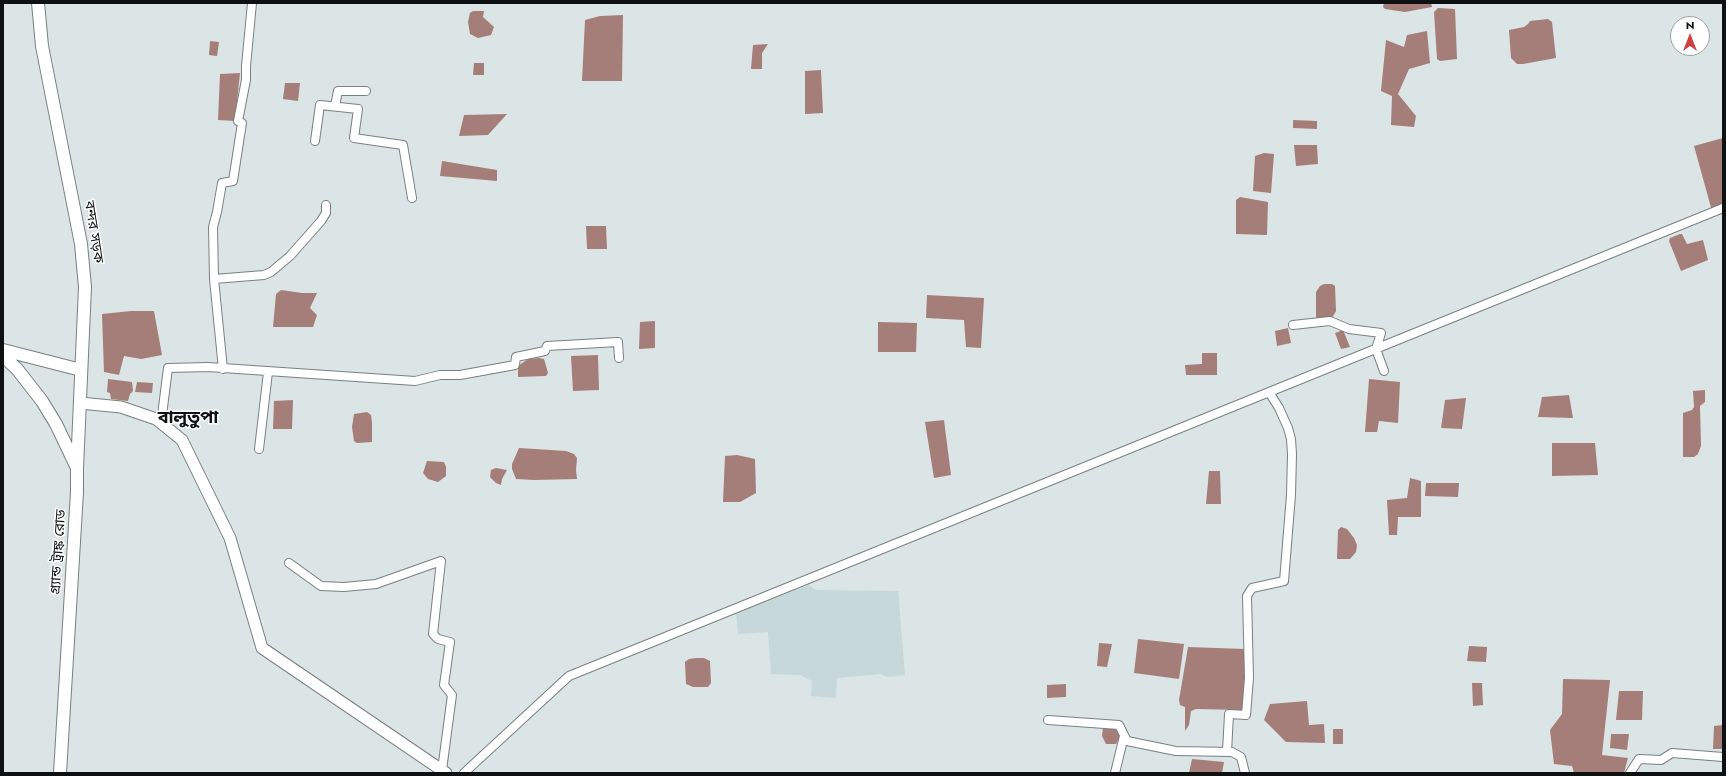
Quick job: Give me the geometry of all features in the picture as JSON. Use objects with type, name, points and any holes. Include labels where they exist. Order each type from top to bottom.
[{"type":"highway","name":"বন্দর সড়ক","points":[[38,3],[42,46],[81,244],[83,263],[85,302],[77,468]]},
{"type":"highway","points":[[3,350],[81,370]]},
{"type":"highway","name":"গ্র্যান্ড ট্রাঙ্ক রোড","points":[[3,356],[17,369],[42,401],[56,424],[77,468],[75,536],[60,773]]},
{"type":"main road","points":[[80,403],[121,407],[156,420],[182,440],[230,538],[262,648],[444,771]]},
{"type":"street","points":[[223,369],[214,279],[213,227],[222,183],[233,181],[242,122],[238,122],[246,80],[252,3]]},
{"type":"street","points":[[335,106],[338,90],[366,91]]},
{"type":"street","points":[[315,141],[320,105],[358,109],[354,138],[403,145],[412,198]]},
{"type":"street","points":[[214,279],[264,275],[271,272],[290,256],[321,221],[326,213],[326,204]]},
{"type":"street","points":[[464,773],[569,676],[1723,208]]},
{"type":"street","points":[[1293,325],[1330,321],[1349,329],[1381,333],[1376,349],[1384,371]]},
{"type":"street","points":[[161,423],[168,368],[223,369],[414,381],[440,375],[460,375],[515,365],[516,357],[545,351],[547,346],[618,342],[619,358]]},
{"type":"street","points":[[259,449],[268,372]]},
{"type":"street","points":[[1227,752],[1229,714],[1246,715],[1249,678],[1247,596],[1252,588],[1284,581],[1291,496],[1292,444],[1288,428],[1279,408],[1269,392]]},
{"type":"street","points":[[289,563],[321,586],[344,587],[376,584],[441,561],[433,634],[438,639],[450,642],[444,685],[452,695],[444,771]]},
{"type":"street","points":[[1048,720],[1119,725],[1127,741],[1176,751],[1232,752],[1241,757],[1245,773]]},
{"type":"street","points":[[1115,773],[1124,736]]},
{"type":"street","points":[[1630,773],[1639,759],[1661,760],[1672,753],[1723,757]]},
{"type":"shaded area","points":[[1384,3],[1431,3],[1432,7],[1405,12],[1385,9],[1383,7]]},
{"type":"shaded area","points":[[1438,8],[1455,9],[1457,59],[1440,61],[1437,59],[1434,12]]},
{"type":"shaded area","points":[[473,11],[484,11],[483,17],[494,27],[491,35],[478,38],[470,34],[468,22],[470,13]]},
{"type":"shaded area","points":[[623,15],[622,81],[582,81],[585,20],[600,16]]},
{"type":"shaded area","points":[[1548,19],[1552,22],[1556,58],[1517,64],[1511,58],[1509,30],[1524,27],[1530,21]]},
{"type":"shaded area","points":[[1427,31],[1430,63],[1409,69],[1398,94],[1416,116],[1414,127],[1391,125],[1392,96],[1381,91],[1386,40],[1404,47],[1407,35]]},
{"type":"shaded area","points":[[210,41],[219,42],[217,56],[209,55]]},
{"type":"shaded area","points":[[768,44],[762,53],[762,69],[751,69],[753,45]]},
{"type":"shaded area","points":[[474,63],[484,63],[484,75],[473,75]]},
{"type":"shaded area","points":[[821,70],[823,113],[805,114],[805,71]]},
{"type":"shaded area","points":[[240,73],[235,121],[218,120],[220,74]]},
{"type":"shaded area","points":[[285,83],[300,83],[298,101],[283,99]]},
{"type":"shaded area","points":[[507,114],[488,135],[459,136],[464,115]]},
{"type":"shaded area","points":[[1293,120],[1317,121],[1317,129],[1293,128]]},
{"type":"shaded area","points":[[1723,138],[1723,206],[1712,211],[1694,146]]},
{"type":"shaded area","points":[[1294,145],[1317,145],[1318,164],[1296,166]]},
{"type":"shaded area","points":[[1264,153],[1274,154],[1271,193],[1253,191],[1255,156]]},
{"type":"shaded area","points":[[442,161],[497,170],[497,181],[440,176]]},
{"type":"shaded area","points":[[1240,197],[1268,202],[1267,235],[1236,234],[1236,200]]},
{"type":"shaded area","points":[[586,226],[606,226],[607,249],[587,249]]},
{"type":"shaded area","points":[[1682,234],[1687,244],[1703,240],[1708,260],[1681,271],[1669,241],[1670,238]]},
{"type":"shaded area","points":[[1324,284],[1332,284],[1335,286],[1336,311],[1332,318],[1320,319],[1316,317],[1316,292],[1320,286]]},
{"type":"shaded area","points":[[281,290],[302,293],[317,293],[310,308],[317,315],[313,327],[273,327],[276,294]]},
{"type":"shaded area","points":[[927,295],[984,298],[981,348],[966,347],[964,320],[926,318]]},
{"type":"shaded area","points":[[131,311],[154,311],[162,355],[141,359],[124,356],[119,375],[104,372],[102,314]]},
{"type":"shaded area","points":[[655,321],[655,348],[639,349],[640,322]]},
{"type":"shaded area","points":[[878,322],[917,323],[916,352],[878,352]]},
{"type":"shaded area","points":[[1288,328],[1291,343],[1277,346],[1275,331]]},
{"type":"shaded area","points":[[1343,330],[1350,347],[1341,349],[1335,333]]},
{"type":"shaded area","points":[[1202,353],[1217,353],[1217,375],[1186,375],[1185,365],[1202,364]]},
{"type":"shaded area","points":[[598,355],[599,390],[573,391],[571,356]]},
{"type":"shaded area","points":[[528,359],[544,359],[548,373],[546,376],[518,377],[518,366]]},
{"type":"shaded area","points":[[108,379],[132,382],[133,391],[130,394],[128,401],[111,399],[110,393],[107,392]]},
{"type":"shaded area","points":[[1369,379],[1400,382],[1398,423],[1379,421],[1377,432],[1365,432]]},
{"type":"shaded area","points":[[137,382],[153,383],[152,393],[135,392]]},
{"type":"shaded area","points":[[1705,390],[1705,402],[1700,406],[1701,446],[1698,454],[1694,457],[1683,457],[1683,413],[1692,410],[1694,407],[1693,391]]},
{"type":"shaded area","points":[[1569,395],[1573,418],[1538,417],[1542,397]]},
{"type":"shaded area","points":[[1466,398],[1462,429],[1441,428],[1445,400]]},
{"type":"shaded area","points":[[293,400],[292,429],[273,429],[274,401]]},
{"type":"shaded area","points":[[367,412],[371,415],[372,442],[357,443],[354,441],[352,427],[354,414]]},
{"type":"shaded area","points":[[944,420],[951,475],[934,478],[925,422]]},
{"type":"shaded area","points":[[1552,443],[1595,443],[1598,475],[1552,476]]},
{"type":"shaded area","points":[[519,448],[566,451],[574,454],[577,458],[577,479],[516,479],[512,469],[512,464]]},
{"type":"shaded area","points":[[737,455],[755,459],[756,493],[740,502],[723,502],[725,456]]},
{"type":"shaded area","points":[[427,461],[444,462],[446,467],[446,476],[438,482],[428,479],[423,473]]},
{"type":"shaded area","points":[[496,468],[507,470],[502,479],[501,485],[496,483],[490,477],[491,470]]},
{"type":"shaded area","points":[[1209,471],[1220,471],[1221,504],[1206,504]]},
{"type":"shaded area","points":[[1410,478],[1421,481],[1421,517],[1398,517],[1397,535],[1389,535],[1387,500],[1407,498]]},
{"type":"shaded area","points":[[1426,483],[1459,483],[1458,497],[1425,496]]},
{"type":"shaded area","points":[[1341,527],[1347,529],[1357,545],[1356,552],[1350,559],[1337,559],[1338,530]]},
{"type":"shaded area","points":[[809,585],[816,590],[898,591],[905,675],[887,677],[880,674],[837,678],[836,698],[811,696],[812,681],[800,675],[771,674],[768,632],[738,634],[736,613]]},
{"type":"shaded area","points":[[1138,639],[1184,644],[1179,679],[1134,673]]},
{"type":"shaded area","points":[[1099,643],[1112,644],[1107,667],[1097,666]]},
{"type":"shaded area","points":[[1469,646],[1487,647],[1486,662],[1467,661]]},
{"type":"shaded area","points":[[1188,647],[1245,649],[1247,670],[1243,710],[1196,709],[1191,711],[1189,725],[1185,731],[1185,707],[1180,705],[1179,700]]},
{"type":"shaded area","points":[[704,658],[710,661],[711,683],[708,687],[693,687],[686,684],[685,662],[689,659]]},
{"type":"shaded area","points":[[1563,679],[1610,680],[1602,755],[1628,758],[1624,773],[1574,773],[1572,766],[1554,764],[1550,730],[1562,714]]},
{"type":"shaded area","points":[[1472,683],[1482,683],[1483,705],[1473,706]]},
{"type":"shaded area","points":[[1066,684],[1066,697],[1047,698],[1047,685]]},
{"type":"shaded area","points":[[1619,691],[1643,691],[1642,720],[1616,720]]},
{"type":"shaded area","points":[[1307,701],[1309,725],[1324,724],[1325,743],[1286,742],[1264,720],[1270,704]]},
{"type":"shaded area","points":[[1723,725],[1723,749],[1713,749],[1714,726]]},
{"type":"shaded area","points":[[1117,727],[1120,737],[1116,744],[1106,744],[1102,736],[1103,728]]},
{"type":"shaded area","points":[[1333,729],[1343,729],[1343,744],[1333,744]]},
{"type":"shaded area","points":[[1611,734],[1629,734],[1627,750],[1610,748]]},
{"type":"shaded area","points":[[1192,759],[1224,762],[1222,773],[1189,773]]},
{"type":"district","name":"বালুতুপা","points":[[188,419]]}]
